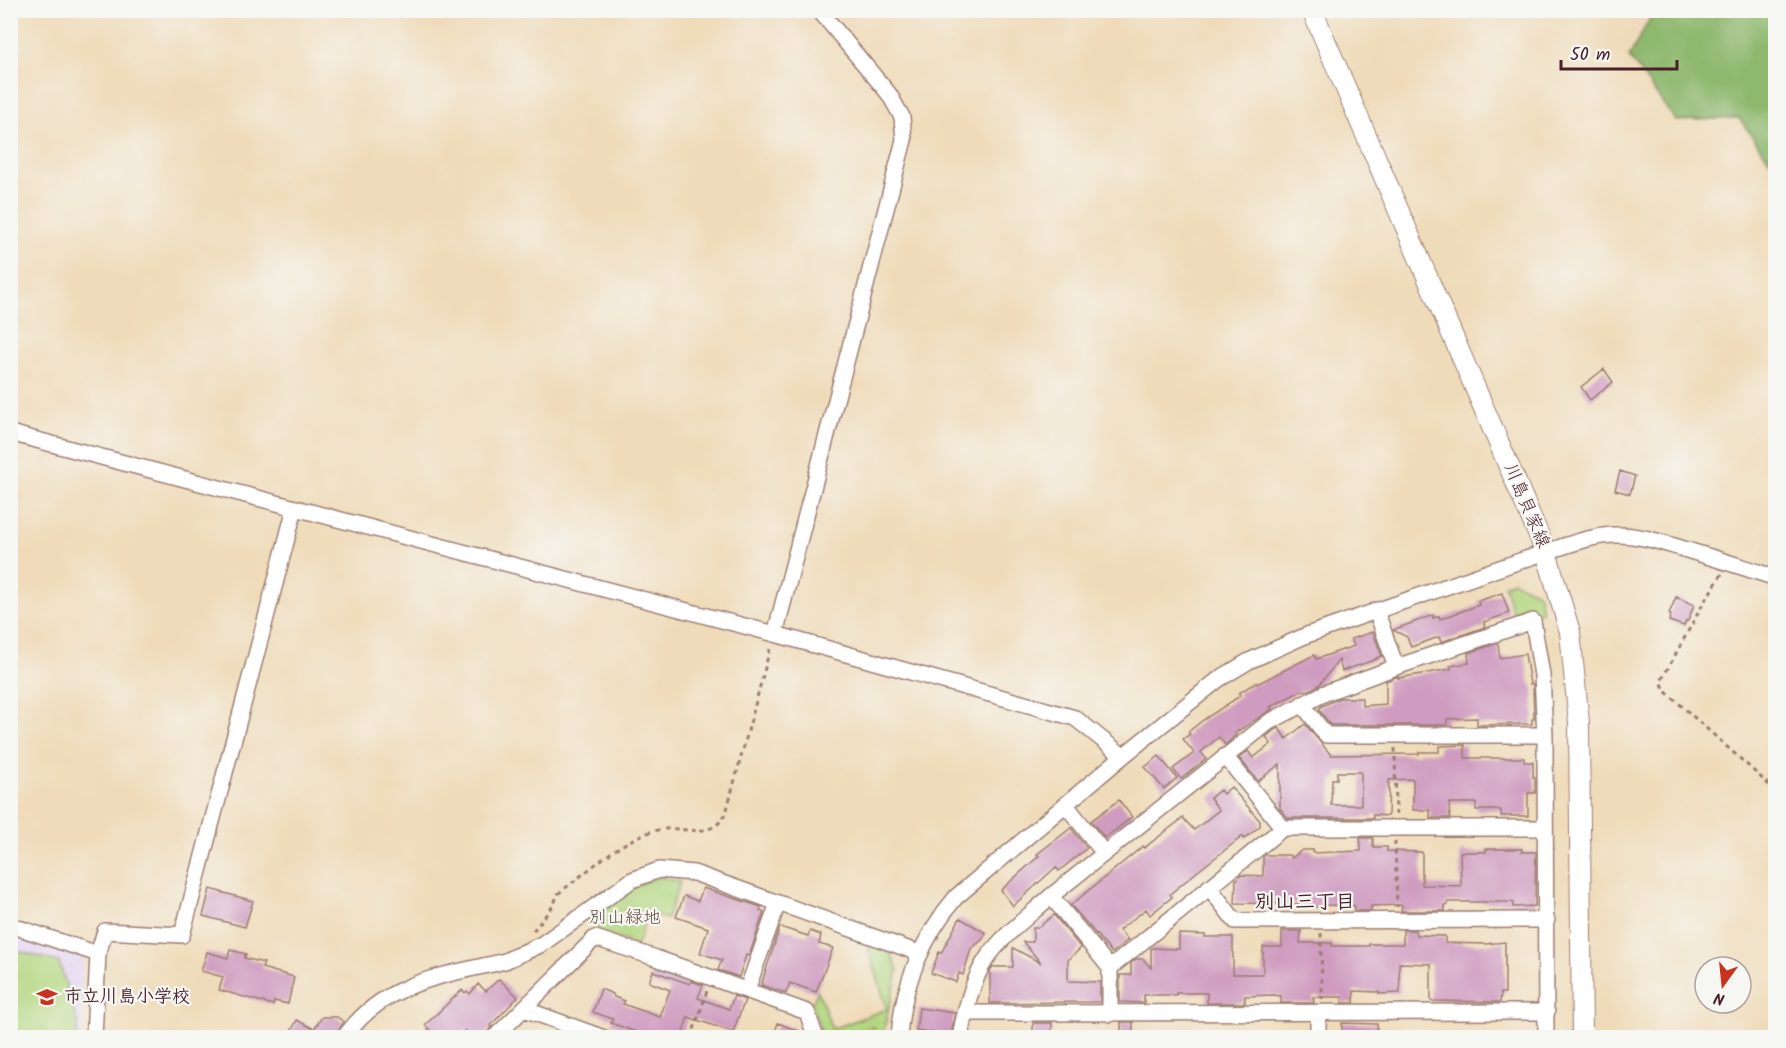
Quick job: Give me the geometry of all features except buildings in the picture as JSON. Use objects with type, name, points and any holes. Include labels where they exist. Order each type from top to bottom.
[{"type":"main road","name":"川島貝家線","points":[[1312,10],[1546,552],[1570,632],[1579,723],[1582,1038]]},
{"type":"street","points":[[775,634],[904,140],[902,117],[889,94],[819,10]]},
{"type":"street","points":[[10,433],[775,634],[1075,718],[1123,756]]},
{"type":"street","points":[[94,1038],[98,954],[105,931],[182,935],[295,508]]},
{"type":"street","points":[[899,1038],[900,1023],[919,953],[935,923],[956,897],[1123,756],[1219,679],[1249,661],[1307,635],[1376,610],[1579,541],[1599,537],[1634,536],[1652,539],[1776,578]]},
{"type":"street","points":[[1376,610],[1396,667]]},
{"type":"street","points":[[960,1038],[978,975],[986,960],[1008,935],[1051,896],[1269,722],[1325,693],[1533,621],[1542,675],[1545,735],[1546,1038]]},
{"type":"street","points":[[1302,704],[1326,735],[1545,735]]},
{"type":"street","points":[[1225,756],[1283,828]]},
{"type":"street","points":[[1066,805],[1104,853]]},
{"type":"street","points":[[1110,968],[1283,828],[1545,828]]},
{"type":"street","points":[[344,1038],[372,1006],[414,983],[520,956],[542,944],[632,880],[659,870],[694,873],[919,953]]},
{"type":"street","points":[[1209,887],[1235,921],[1547,920]]},
{"type":"street","points":[[1051,896],[1110,968],[1110,1014]]},
{"type":"street","points":[[747,990],[778,903]]},
{"type":"street","points":[[10,925],[98,954]]},
{"type":"street","points":[[494,1038],[595,938],[807,1012],[816,1038]]},
{"type":"street","points":[[524,1009],[604,1038]]},
{"type":"street","points":[[966,1012],[1110,1014],[1547,1012]]},
{"type":"street","points":[[1318,1038],[1320,1013]]},
{"type":"path","points":[[1729,562],[1704,602],[1661,681],[1665,691],[1776,791]]},
{"type":"path","points":[[526,938],[553,906],[558,894],[630,840],[659,829],[701,831],[717,826],[722,820],[726,813],[775,634]]},
{"type":"path","points":[[1395,735],[1397,921]]},
{"type":"path","points":[[1320,1013],[1321,921]]},
{"type":"path","points":[[691,1038],[712,978]]},
{"type":"shaded area","name":"市立川島小学校","points":[[11,932],[83,957],[82,1037],[11,1038]]},
{"type":"green space","points":[[1654,11],[1775,11],[1775,168],[1739,118],[1676,121],[1629,57]]},
{"type":"green space","points":[[1513,581],[1539,594],[1542,611],[1515,619],[1504,585]]},
{"type":"green space","name":"別山緑地","points":[[663,877],[680,882],[667,919],[648,913],[637,945],[595,930],[607,907],[622,893],[650,880]]},
{"type":"green space","points":[[867,943],[891,953],[898,970],[884,1037],[877,1037],[873,1027],[844,1037],[824,1037],[811,1005],[818,991],[832,1029],[887,1009]]},
{"type":"green space","name":"市立川島小学校","points":[[10,949],[59,962],[78,1024],[77,1037],[11,1037]]},
{"type":"place","name":"市立川島小学校","points":[[47,997]]},
{"type":"district","name":"別山三丁目","points":[[1305,903]]}]
